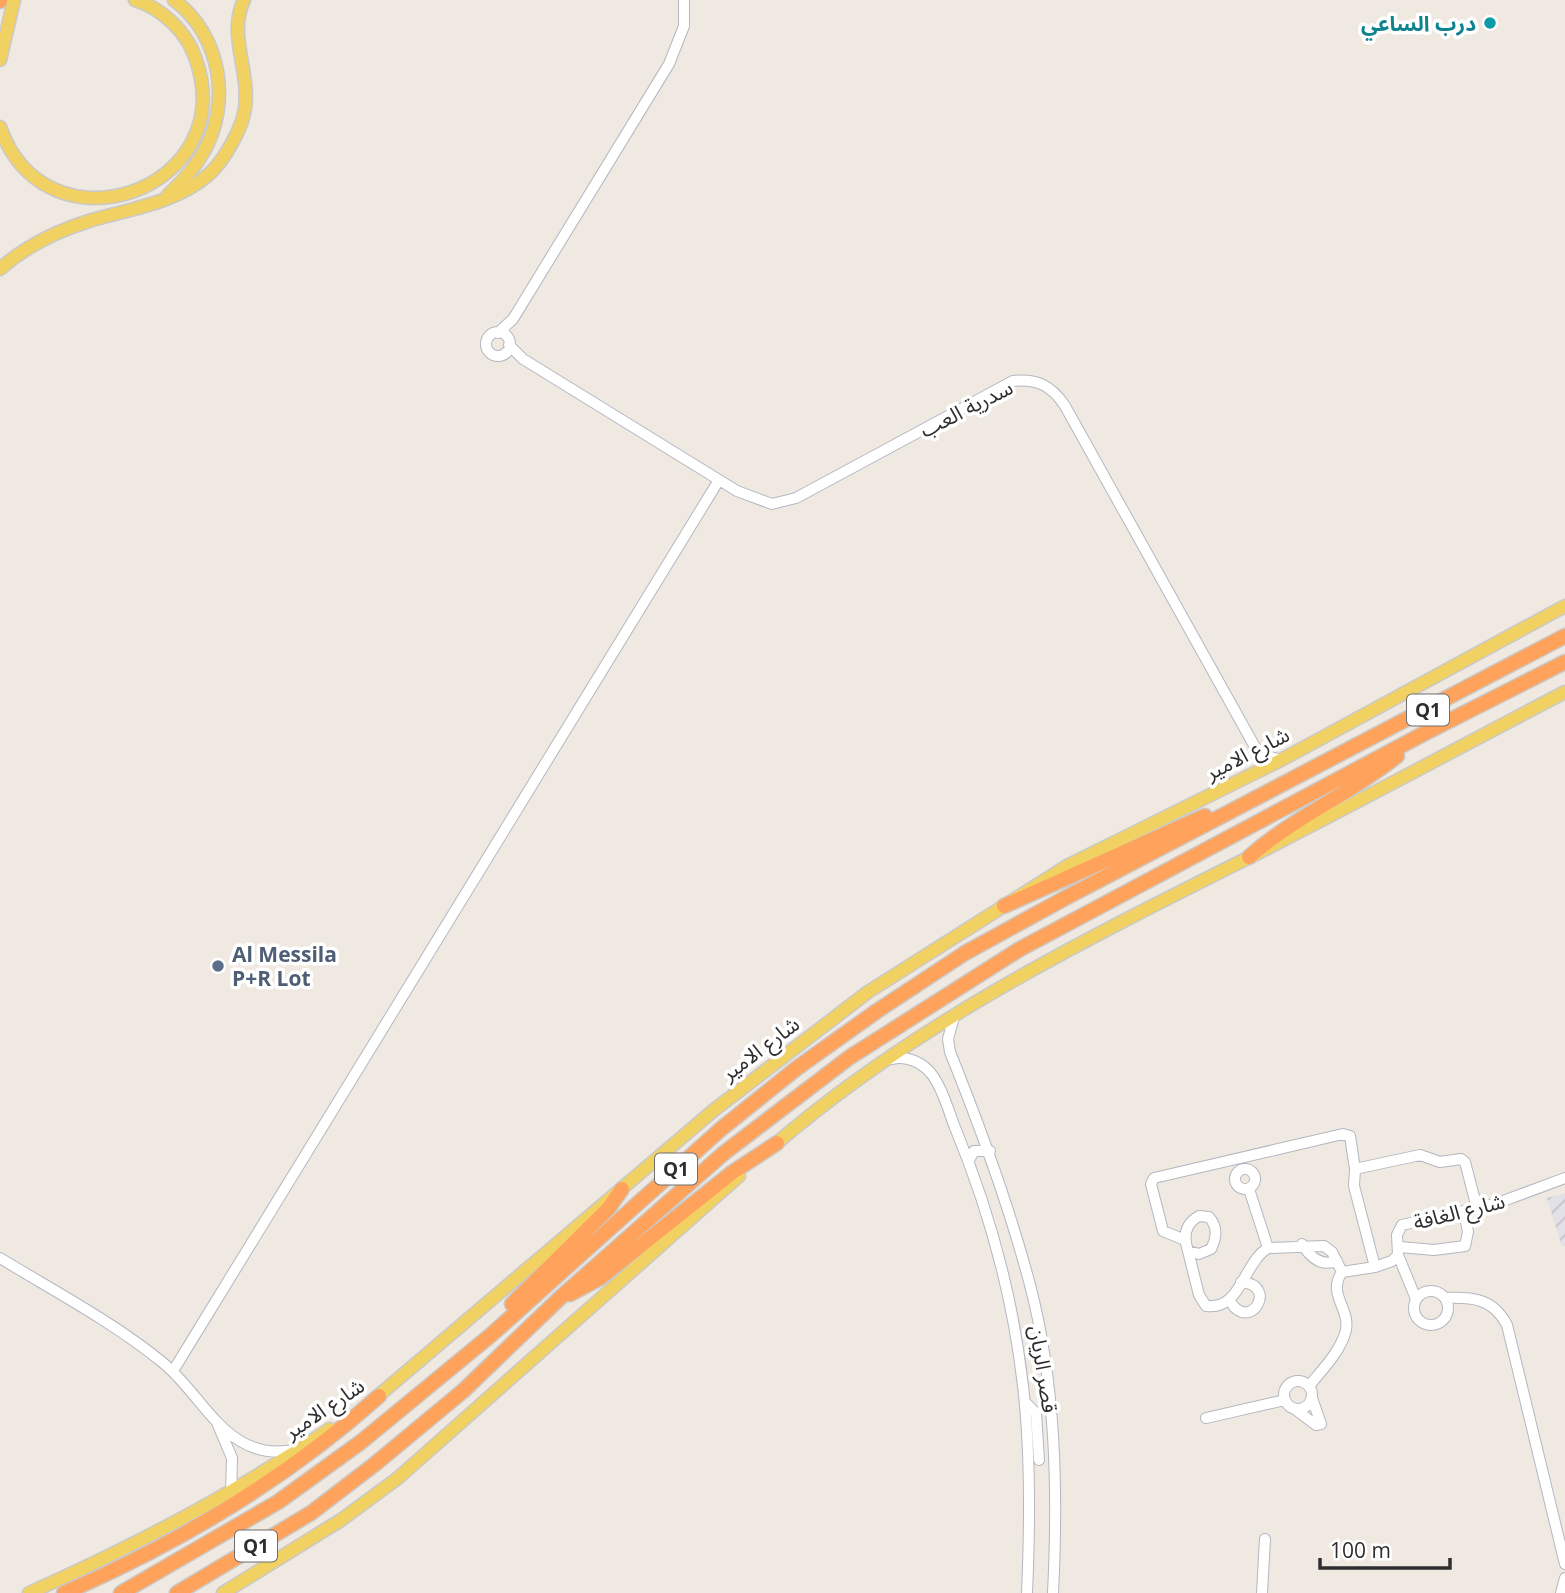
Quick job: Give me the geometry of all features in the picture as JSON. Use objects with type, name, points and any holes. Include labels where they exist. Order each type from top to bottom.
[{"type":"highway","name":"شارع الامير","points":[[121,1593],[278,1502],[361,1442],[491,1335],[722,1129],[797,1068],[877,1011],[965,953],[1565,636]]},
{"type":"highway","name":"Q1","points":[[177,1593],[311,1513],[375,1464],[463,1391],[562,1296],[724,1153],[850,1057],[1020,949],[1425,733],[1565,662]]},
{"type":"highway","points":[[1249,857],[1274,835],[1372,776],[1425,733]]},
{"type":"highway","points":[[1003,906],[1216,811],[1266,794]]},
{"type":"highway","points":[[562,1296],[592,1284],[733,1172],[777,1143]]},
{"type":"highway","points":[[491,1335],[507,1309],[608,1209],[622,1189]]},
{"type":"highway","points":[[64,1593],[96,1579],[240,1503],[333,1437],[379,1396]]},
{"type":"main road","points":[[0,60],[14,0]]},
{"type":"main road","points":[[0,127],[10,149],[32,175],[72,195],[96,198],[132,194],[155,183],[174,167],[188,148],[201,114],[202,88],[198,64],[180,31],[163,14],[135,0]]},
{"type":"main road","points":[[165,198],[202,156],[213,131],[219,99],[217,69],[206,37],[191,15],[174,0]]},
{"type":"main road","points":[[2,265],[62,231],[186,190],[210,173],[226,153],[241,126],[247,89],[237,24],[244,0]]},
{"type":"main road","name":"شارع الامير","points":[[29,1593],[113,1556],[230,1494],[379,1396],[714,1110],[868,992],[1067,866],[1281,760],[1565,606]]},
{"type":"main road","points":[[223,1593],[341,1520],[398,1478],[594,1300],[777,1143],[888,1060],[954,1017],[1167,897],[1565,692]]},
{"type":"street","points":[[513,319],[509,342],[503,355],[494,355],[487,347],[488,337],[498,333],[513,319],[675,54],[684,26],[684,0]]},
{"type":"street","points":[[498,333],[509,342]]},
{"type":"street","name":"سدرية العب","points":[[509,342],[523,359],[719,480],[760,502],[785,502],[1013,381],[1038,382],[1049,387],[1065,406],[1255,747]]},
{"type":"street","name":"سدرية العب","points":[[503,355],[523,359]]},
{"type":"street","points":[[173,1371],[719,480]]},
{"type":"street","points":[[1255,747],[1267,756],[1281,760]]},
{"type":"street","points":[[1252,774],[1256,761],[1255,747]]},
{"type":"street","name":"قصر الريان","points":[[954,1017],[948,1039],[950,1052],[990,1151],[1031,1287],[1052,1421],[1056,1524],[1053,1593]]},
{"type":"street","name":"قصر الريان","points":[[888,1060],[901,1057],[912,1060],[933,1076],[969,1160],[996,1252],[1025,1402],[1028,1463],[1027,1593]]},
{"type":"street","points":[[1285,1400],[1319,1426],[1321,1419],[1310,1386],[1341,1343],[1346,1329],[1346,1319],[1336,1293],[1337,1279],[1342,1272],[1329,1248],[1302,1244],[1268,1248],[1252,1263],[1230,1301],[1218,1308],[1206,1306],[1199,1295],[1187,1245],[1163,1231],[1151,1184],[1154,1178],[1343,1134],[1350,1136],[1355,1169],[1354,1186],[1375,1267]]},
{"type":"street","points":[[969,1160],[974,1151],[990,1151]]},
{"type":"street","points":[[1355,1169],[1420,1155],[1440,1162],[1461,1159],[1465,1163],[1477,1208]]},
{"type":"street","name":"شارع الغافة","points":[[1342,1272],[1375,1267],[1392,1261],[1399,1251],[1397,1234],[1402,1225],[1477,1208],[1565,1178]]},
{"type":"street","points":[[1249,1189],[1268,1248]]},
{"type":"street","points":[[1445,1298],[1447,1312],[1442,1321],[1433,1325],[1424,1324],[1416,1318],[1413,1309],[1416,1299],[1399,1251],[1465,1246],[1468,1233],[1464,1211]]},
{"type":"street","points":[[1302,1244],[1317,1260],[1331,1263],[1336,1261]]},
{"type":"street","points":[[0,1258],[139,1346],[173,1371],[216,1422],[239,1441],[262,1451],[300,1449]]},
{"type":"street","points":[[1230,1301],[1234,1309],[1242,1313],[1251,1312],[1258,1306],[1260,1297],[1257,1289],[1250,1283],[1241,1283]]},
{"type":"street","points":[[1416,1299],[1428,1291],[1437,1292],[1445,1298],[1472,1298],[1487,1302],[1499,1312],[1507,1325],[1565,1564]]},
{"type":"street","points":[[1285,1400],[1285,1390],[1291,1383],[1301,1381],[1310,1386]]},
{"type":"street","points":[[1296,1409],[1305,1408],[1312,1398]]},
{"type":"street","points":[[1206,1418],[1285,1400]]},
{"type":"street","points":[[1025,1402],[1036,1413],[1039,1460]]},
{"type":"street","points":[[216,1422],[232,1458],[230,1494]]},
{"type":"street","points":[[1028,1463],[1053,1457]]},
{"type":"street","points":[[1262,1593],[1265,1539]]},
{"type":"street","points":[[1561,1593],[1565,1578]]},
{"type":"shaded area","points":[[1565,1193],[1565,1246],[1562,1247],[1547,1198]]},
{"type":"place","name":"درب الساعي","points":[[1490,23]]},
{"type":"place","name":"Al Messila P+R Lot","points":[[218,966]]}]
